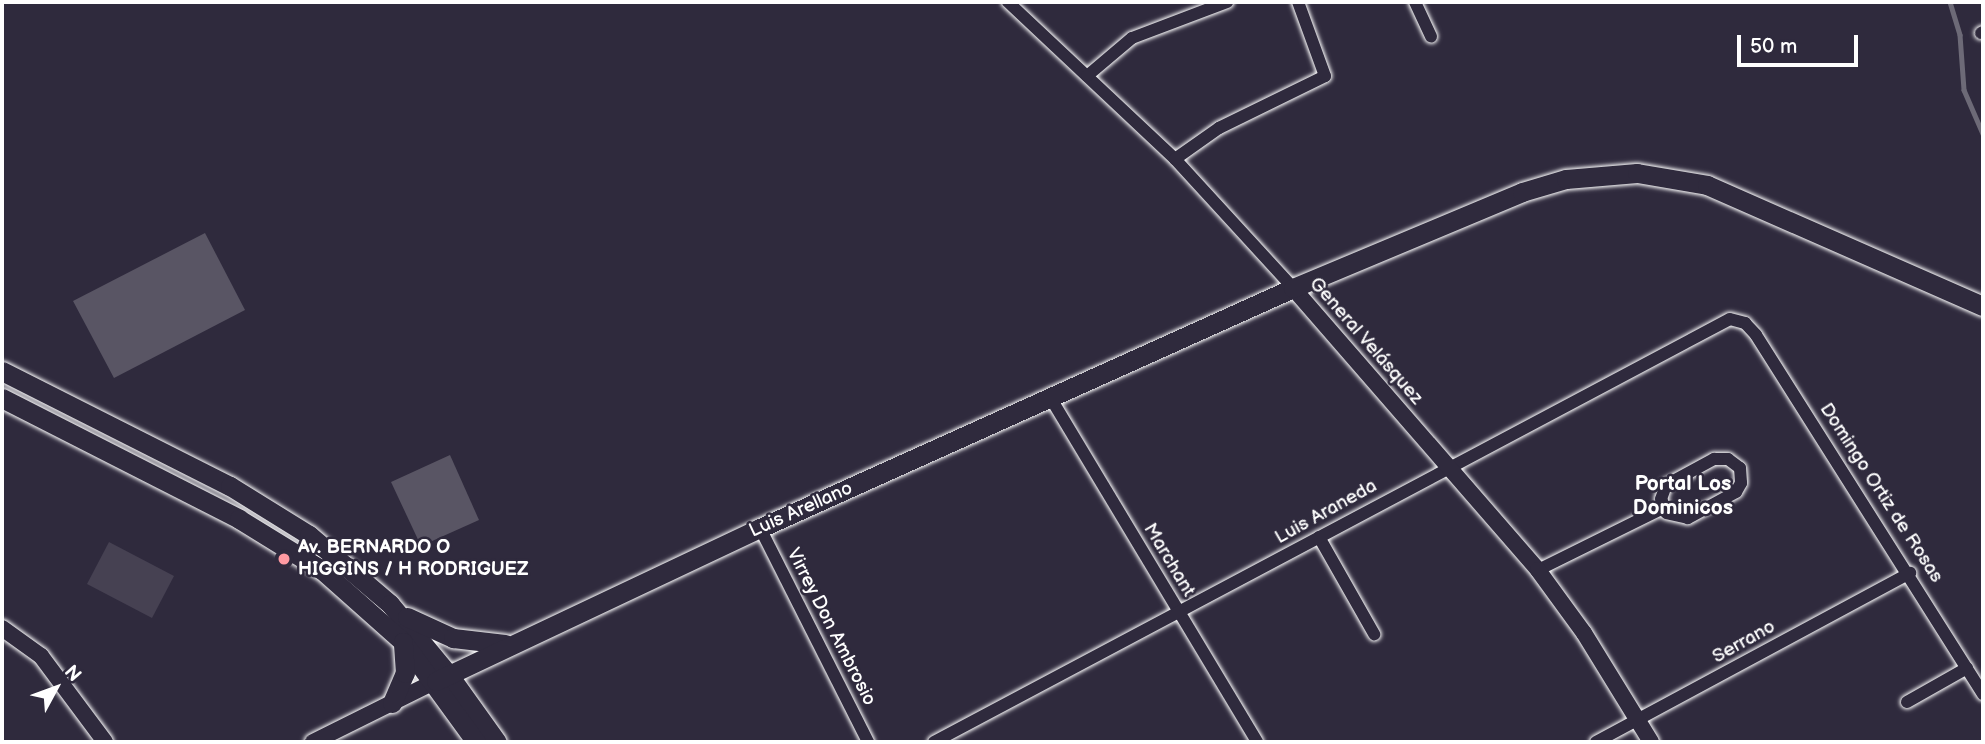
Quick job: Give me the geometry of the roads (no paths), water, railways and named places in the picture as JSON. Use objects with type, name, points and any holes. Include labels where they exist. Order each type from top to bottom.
[{"type":"main road","name":"Luis Arellano","points":[[443,678],[760,528],[1050,397],[1293,288],[1533,188],[1590,175],[1637,173],[1684,180],[1730,193],[1983,306]]},
{"type":"main road","points":[[2,371],[262,504],[340,559],[390,604],[419,625],[453,638],[510,644]]},
{"type":"main road","points":[[2,398],[297,553],[443,678],[476,742]]},
{"type":"main road","points":[[390,604],[443,678],[497,742]]},
{"type":"main road","points":[[392,703],[405,673],[403,642]]},
{"type":"street","name":"General Velásquez","points":[[1008,2],[1175,159],[1293,288],[1538,570],[1651,742]]},
{"type":"street","points":[[1087,76],[1132,38],[1227,2]]},
{"type":"street","points":[[1175,159],[1219,128],[1325,76],[1298,2]]},
{"type":"street","points":[[1415,2],[1431,36]]},
{"type":"street","name":"Luis Araneda","points":[[934,742],[1179,614],[1716,323],[1737,320]]},
{"type":"street","name":"Domingo Ortiz de Rosas","points":[[1737,320],[1756,335],[1910,573],[1983,694]]},
{"type":"street","name":"Marchant","points":[[1050,397],[1257,742]]},
{"type":"street","points":[[1714,459],[1728,459],[1740,468],[1741,483],[1731,496],[1683,519],[1663,508],[1661,495],[1666,485],[1714,459]]},
{"type":"street","points":[[1538,570],[1663,508]]},
{"type":"street","name":"Virrey Don Ambrosio","points":[[760,528],[868,742]]},
{"type":"street","points":[[1319,537],[1374,634]]},
{"type":"street","name":"Serrano","points":[[1595,742],[1910,573]]},
{"type":"street","points":[[2,628],[41,656],[105,742]]},
{"type":"street","points":[[1907,702],[1967,667]]},
{"type":"street","name":"Luis Arellano","points":[[313,742],[443,678]]},
{"type":"waterway","points":[[1950,2],[1960,35],[1964,90],[1983,134]]},
{"type":"place","name":"Av. BERNARDO O HIGGINS / H RODRIGUEZ","points":[[284,559]]},
{"type":"district","name":"Portal Los Dominicos","points":[[1683,496]]}]
